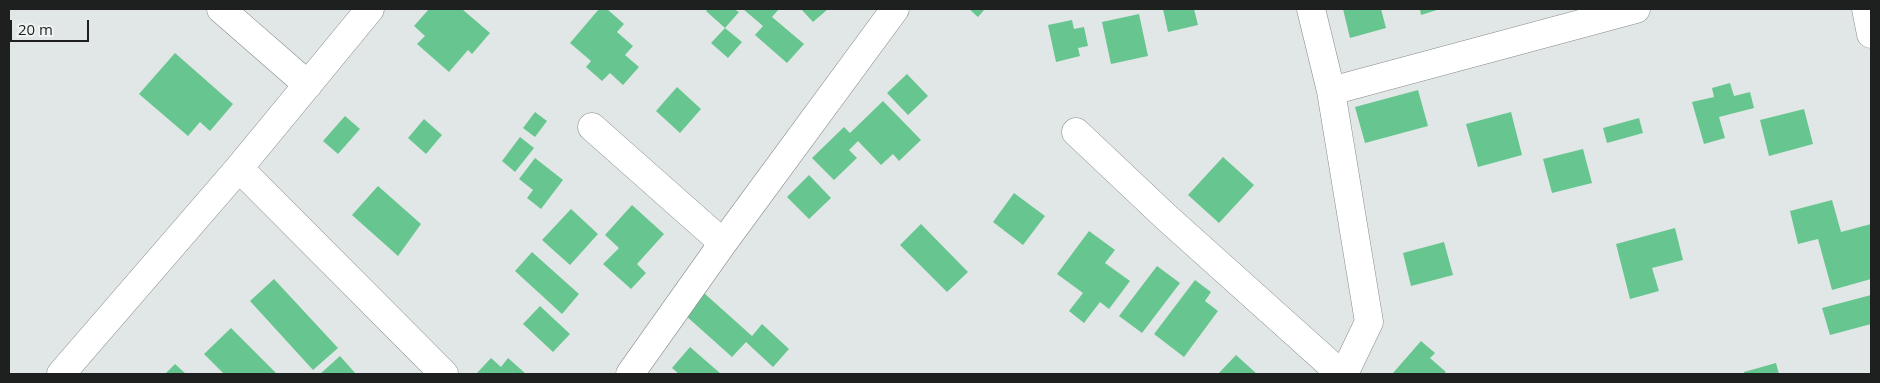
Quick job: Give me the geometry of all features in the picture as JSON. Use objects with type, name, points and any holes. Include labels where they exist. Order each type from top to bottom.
[{"type":"street","points":[[221,9],[308,85]]},
{"type":"street","points":[[61,374],[239,168],[370,9]]},
{"type":"street","points":[[630,374],[722,242],[895,9]]},
{"type":"street","points":[[1076,132],[1174,224],[1342,374],[1369,322],[1331,91],[1311,9]]},
{"type":"street","points":[[1331,91],[1636,9]]},
{"type":"street","points":[[1866,9],[1871,34]]},
{"type":"street","points":[[592,127],[722,242]]},
{"type":"street","points":[[239,168],[444,374]]},
{"type":"building","points":[[429,9],[462,9],[490,33],[472,54],[468,50],[449,72],[417,44],[425,36],[414,26]]},
{"type":"building","points":[[599,9],[607,9],[624,24],[617,32],[633,46],[625,55],[639,67],[623,85],[610,73],[602,81],[586,67],[591,61],[570,43]]},
{"type":"building","points":[[708,9],[734,9],[739,12],[725,28],[706,11]]},
{"type":"building","points":[[743,9],[779,9],[772,17],[804,44],[787,63],[755,35],[763,26]]},
{"type":"building","points":[[801,9],[828,9],[813,22]]},
{"type":"building","points":[[969,9],[985,9],[978,17]]},
{"type":"building","points":[[1163,9],[1194,9],[1198,25],[1168,32]]},
{"type":"building","points":[[1343,9],[1381,9],[1386,28],[1350,38]]},
{"type":"building","points":[[1420,9],[1440,9],[1421,15]]},
{"type":"building","points":[[1139,14],[1148,56],[1111,64],[1102,22]]},
{"type":"building","points":[[1072,20],[1074,29],[1084,27],[1088,46],[1078,48],[1080,56],[1056,62],[1048,25]]},
{"type":"building","points":[[725,28],[742,42],[728,58],[711,43]]},
{"type":"building","points":[[175,53],[233,104],[210,131],[200,122],[188,136],[139,94]]},
{"type":"building","points":[[907,74],[928,96],[908,115],[887,93]]},
{"type":"building","points":[[1730,83],[1734,96],[1750,92],[1754,108],[1719,117],[1725,138],[1704,144],[1692,102],[1714,97],[1712,88]]},
{"type":"building","points":[[677,87],[701,109],[680,133],[656,111]]},
{"type":"building","points":[[1418,90],[1428,126],[1365,143],[1355,107]]},
{"type":"building","points":[[883,101],[921,140],[899,161],[893,154],[881,165],[858,141],[849,150],[857,158],[834,180],[812,158],[844,127],[850,133]]},
{"type":"building","points":[[1804,109],[1813,144],[1769,156],[1760,120]]},
{"type":"building","points":[[535,112],[547,121],[535,137],[523,128]]},
{"type":"building","points":[[1511,112],[1522,155],[1478,167],[1466,124]]},
{"type":"building","points":[[345,116],[360,129],[338,154],[323,141]]},
{"type":"building","points":[[1639,118],[1643,133],[1607,143],[1603,128]]},
{"type":"building","points":[[424,119],[442,135],[426,154],[408,138]]},
{"type":"building","points":[[520,137],[534,148],[515,172],[502,161]]},
{"type":"building","points":[[1583,149],[1592,183],[1552,193],[1543,159]]},
{"type":"building","points":[[1223,157],[1254,185],[1219,223],[1188,195]]},
{"type":"building","points":[[535,158],[563,180],[541,209],[527,198],[533,190],[519,179]]},
{"type":"building","points":[[809,175],[831,198],[809,219],[787,197]]},
{"type":"building","points":[[378,186],[421,224],[398,256],[352,215]]},
{"type":"building","points":[[1014,193],[1045,216],[1023,245],[993,222]]},
{"type":"building","points":[[1832,200],[1841,232],[1871,224],[1871,279],[1832,290],[1818,239],[1798,244],[1790,211]]},
{"type":"building","points":[[632,205],[664,234],[637,264],[646,273],[631,289],[603,264],[619,248],[605,235]]},
{"type":"building","points":[[571,209],[598,234],[570,265],[542,240]]},
{"type":"building","points":[[921,224],[968,272],[947,292],[900,245]]},
{"type":"building","points":[[1675,228],[1683,260],[1652,268],[1659,291],[1630,299],[1616,244]]},
{"type":"building","points":[[1089,231],[1115,250],[1105,263],[1130,281],[1109,309],[1100,302],[1084,323],[1069,311],[1083,293],[1057,274]]},
{"type":"building","points":[[1444,242],[1453,275],[1411,286],[1403,253]]},
{"type":"building","points":[[532,252],[579,294],[562,314],[515,271]]},
{"type":"building","points":[[1157,266],[1180,283],[1142,333],[1119,316]]},
{"type":"building","points":[[274,279],[338,348],[313,370],[250,301]]},
{"type":"building","points":[[1195,280],[1211,292],[1205,301],[1218,311],[1184,357],[1154,334]]},
{"type":"building","points":[[704,293],[752,336],[762,324],[789,349],[773,367],[746,342],[732,357],[685,315]]},
{"type":"building","points":[[1871,295],[1871,324],[1830,335],[1822,308]]},
{"type":"building","points":[[540,306],[570,334],[553,352],[523,324]]},
{"type":"building","points":[[231,328],[277,374],[224,374],[204,354]]},
{"type":"building","points":[[1421,341],[1435,353],[1430,358],[1446,372],[1443,374],[1394,374],[1393,373]]},
{"type":"building","points":[[690,347],[721,374],[679,374],[672,368]]},
{"type":"building","points":[[1236,355],[1257,374],[1218,374]]},
{"type":"building","points":[[340,356],[356,374],[320,374]]},
{"type":"building","points":[[491,358],[501,367],[508,358],[526,374],[477,373]]},
{"type":"building","points":[[1776,363],[1779,374],[1744,374],[1744,372]]},
{"type":"building","points":[[175,364],[186,374],[165,374]]}]
